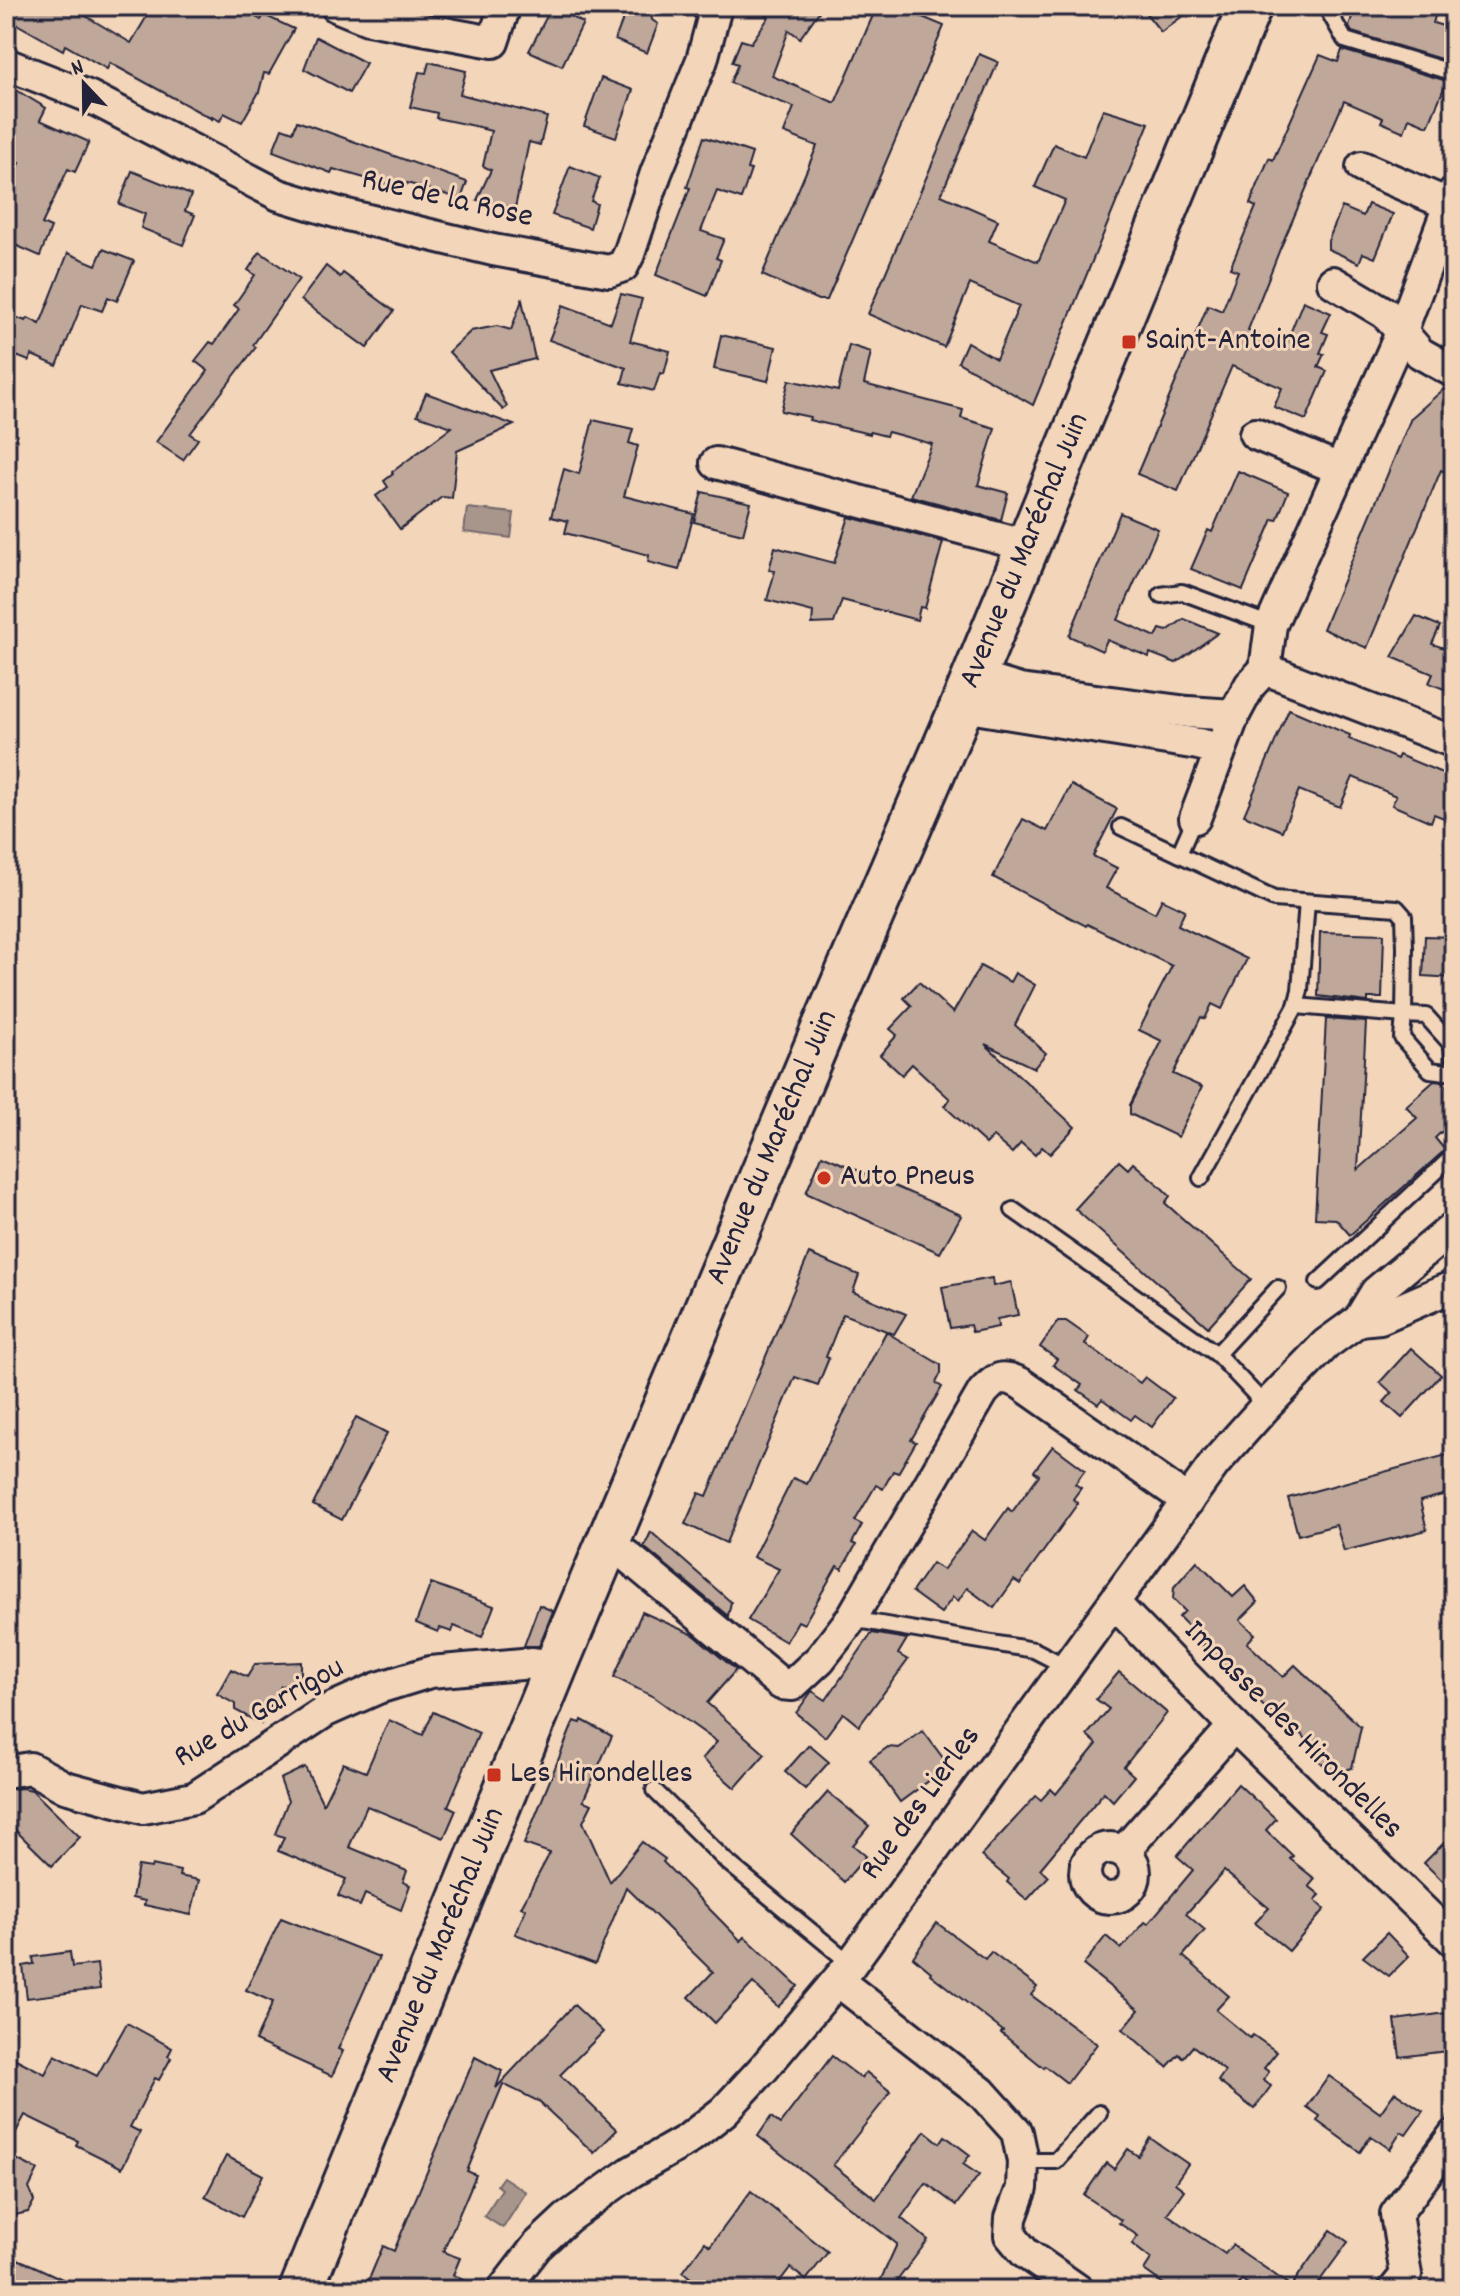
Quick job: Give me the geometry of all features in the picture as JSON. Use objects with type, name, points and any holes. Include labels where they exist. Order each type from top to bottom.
[{"type":"main road","name":"Avenue du Maréchal Juin","points":[[301,2290],[556,1666],[968,691],[1250,6]]},
{"type":"street","points":[[336,6],[368,19],[493,42],[505,6]]},
{"type":"street","name":"Rue de la Rose","points":[[6,64],[90,97],[279,195],[339,213],[493,250],[609,271],[623,266],[629,254],[656,173],[702,60],[714,8]]},
{"type":"street","points":[[1195,818],[1234,715],[1250,685],[1265,669],[1271,625],[1401,333],[1451,198],[1362,167]]},
{"type":"street","points":[[1333,282],[1385,313],[1420,353],[1454,372]]},
{"type":"street","points":[[1255,434],[1340,469]]},
{"type":"street","points":[[716,463],[1028,546]]},
{"type":"street","points":[[1265,669],[1454,742]]},
{"type":"street","points":[[968,691],[1020,690],[1234,715]]},
{"type":"street","points":[[968,691],[1220,749]]},
{"type":"street","points":[[1359,1320],[1376,1292],[1454,1227]]},
{"type":"street","points":[[1359,1320],[1380,1318],[1454,1286]]},
{"type":"street","name":"Rue des Lierles","points":[[503,2290],[537,2246],[567,2218],[631,2172],[687,2140],[724,2111],[844,1972],[1215,1463],[1326,1344],[1359,1320]]},
{"type":"street","points":[[607,1544],[627,1556],[781,1684],[792,1685],[806,1674],[851,1619],[983,1392],[999,1379],[1008,1377],[1020,1383],[1188,1501]]},
{"type":"street","name":"Impasse des Hirondelles","points":[[1115,1604],[1234,1726],[1454,1941]]},
{"type":"street","name":"Rue du Garrigou","points":[[6,1772],[30,1768],[65,1787],[143,1808],[155,1806],[194,1798],[326,1711],[378,1688],[430,1672],[533,1663],[556,1666]]},
{"type":"street","points":[[1124,1851],[1234,1726]]},
{"type":"street","points":[[844,1972],[981,2092],[1017,2132],[1023,2161],[1022,2188],[1011,2218],[1010,2235],[1025,2253],[1078,2290]]},
{"type":"street","points":[[1394,2290],[1406,2275],[1396,2214],[1454,2135]]},
{"type":"lane","points":[[1331,6],[1329,12],[1345,40],[1454,73]]},
{"type":"lane","points":[[1161,595],[1182,592],[1271,625]]},
{"type":"lane","points":[[1179,854],[1195,818]]},
{"type":"lane","points":[[1121,827],[1274,899],[1397,908],[1404,916],[1402,1038],[1430,1070],[1454,1073]]},
{"type":"lane","points":[[1201,1178],[1296,1006],[1307,902]]},
{"type":"lane","points":[[1296,1006],[1426,1016],[1452,1045],[1454,1062]]},
{"type":"lane","points":[[1318,1282],[1454,1155]]},
{"type":"lane","points":[[1013,1210],[1217,1354],[1266,1406]]},
{"type":"lane","points":[[1217,1354],[1278,1288]]},
{"type":"lane","points":[[851,1619],[1034,1650],[1067,1667]]},
{"type":"lane","points":[[654,1790],[844,1972]]},
{"type":"lane","points":[[1023,2161],[1056,2161],[1099,2113]]},
{"type":"shaded area","points":[[467,508],[514,513],[511,538],[464,532]]},
{"type":"shaded area","points":[[503,2177],[526,2192],[503,2228],[484,2216],[502,2189],[497,2185]]},
{"type":"building","points":[[6,6],[69,6],[131,43],[153,6],[237,6],[261,20],[264,15],[294,29],[269,74],[264,73],[259,92],[242,122],[224,113],[220,121],[110,63],[107,69],[65,45],[63,50],[6,18]]},
{"type":"building","points":[[552,6],[583,23],[562,66],[529,51]]},
{"type":"building","points":[[628,6],[642,6],[658,24],[647,53],[615,40]]},
{"type":"building","points":[[753,6],[823,6],[800,38],[789,30],[772,76],[835,103],[877,6],[896,6],[944,26],[827,300],[818,300],[762,275],[817,146],[784,133],[794,107],[730,83],[738,64],[732,62],[741,40],[751,43],[769,17]]},
{"type":"building","points":[[1140,6],[1196,6],[1161,32]]},
{"type":"building","points":[[1355,6],[1438,6],[1433,23],[1454,29],[1454,63],[1352,32],[1349,27]]},
{"type":"building","points":[[316,37],[366,63],[349,93],[304,69]]},
{"type":"building","points":[[1342,50],[1447,81],[1428,126],[1409,118],[1404,132],[1381,122],[1383,118],[1344,101],[1280,249],[1248,330],[1285,346],[1303,301],[1331,313],[1322,332],[1328,334],[1318,367],[1327,371],[1306,420],[1274,407],[1282,388],[1232,366],[1178,491],[1137,474],[1208,305],[1222,311],[1238,271],[1230,268],[1256,207],[1250,204],[1269,158],[1273,160],[1320,55],[1338,62]]},
{"type":"building","points":[[979,54],[998,62],[941,195],[998,220],[989,241],[1038,262],[1065,200],[1035,187],[1054,144],[1084,157],[1103,109],[1149,123],[1033,405],[958,362],[967,342],[996,359],[1019,306],[970,284],[944,347],[868,314]]},
{"type":"building","points":[[429,62],[466,71],[460,94],[547,117],[540,145],[529,142],[515,208],[477,200],[491,170],[483,166],[491,131],[436,118],[437,113],[410,107],[419,72],[426,73]]},
{"type":"building","points":[[601,78],[633,90],[616,137],[584,126]]},
{"type":"building","points":[[6,84],[46,108],[40,120],[89,142],[75,172],[68,169],[42,224],[51,228],[40,256],[6,241],[6,192],[20,163],[6,163]]},
{"type":"building","points":[[297,121],[467,182],[461,199],[407,183],[390,180],[389,185],[333,169],[331,173],[273,151],[282,128],[293,132]]},
{"type":"building","points":[[704,137],[752,153],[747,169],[751,170],[741,199],[717,191],[701,231],[724,239],[716,258],[721,260],[707,296],[656,275],[690,188],[687,187]]},
{"type":"building","points":[[570,166],[600,178],[591,201],[597,204],[590,228],[552,215]]},
{"type":"building","points":[[132,171],[191,195],[185,211],[195,215],[183,245],[141,228],[145,214],[119,204]]},
{"type":"building","points":[[1368,204],[1393,214],[1375,258],[1363,253],[1359,263],[1328,249],[1328,241],[1342,207],[1363,216]]},
{"type":"building","points":[[103,249],[134,261],[117,301],[108,297],[102,311],[82,304],[57,366],[32,355],[29,361],[6,352],[6,330],[12,316],[26,321],[28,318],[40,324],[68,253],[96,265]]},
{"type":"building","points":[[260,252],[299,279],[253,345],[256,347],[190,434],[198,439],[183,460],[156,442],[208,371],[195,361],[210,342],[214,344],[239,309],[234,305],[255,275],[248,270]]},
{"type":"building","points":[[326,266],[340,277],[343,273],[394,311],[367,348],[301,300]]},
{"type":"building","points":[[621,294],[642,299],[630,341],[670,351],[664,374],[660,373],[654,391],[622,383],[626,368],[549,340],[563,305],[611,323]]},
{"type":"building","points":[[522,300],[535,359],[489,370],[507,407],[503,410],[449,352],[471,331],[497,326],[511,330]]},
{"type":"building","points":[[721,335],[776,347],[768,381],[714,369]]},
{"type":"building","points":[[849,345],[871,352],[864,384],[963,410],[961,418],[995,428],[978,485],[1008,493],[1001,520],[911,496],[932,444],[888,432],[886,436],[870,434],[781,411],[789,380],[838,391]]},
{"type":"building","points":[[1445,388],[1454,390],[1454,476],[1441,470],[1367,648],[1323,629],[1411,418]]},
{"type":"building","points":[[426,393],[514,425],[457,451],[452,498],[442,497],[400,529],[376,496],[388,487],[384,481],[392,472],[452,427],[417,415]]},
{"type":"building","points":[[593,420],[633,429],[629,443],[638,446],[624,496],[694,514],[679,570],[648,562],[649,555],[565,533],[568,521],[551,517],[564,469],[579,474]]},
{"type":"building","points":[[1238,471],[1288,492],[1243,590],[1191,569],[1208,530],[1212,532]]},
{"type":"building","points":[[702,492],[751,503],[743,534],[694,522]]},
{"type":"building","points":[[1120,513],[1158,529],[1118,620],[1156,637],[1160,629],[1167,631],[1184,619],[1218,633],[1176,663],[1150,653],[1149,657],[1107,640],[1102,651],[1069,636]]},
{"type":"building","points":[[849,517],[943,542],[925,608],[920,607],[917,620],[842,600],[834,623],[812,624],[813,612],[767,600],[775,571],[769,570],[775,547],[834,563]]},
{"type":"building","points":[[1416,616],[1440,626],[1432,644],[1444,648],[1454,624],[1454,693],[1429,683],[1433,674],[1392,657]]},
{"type":"building","points":[[1289,709],[1350,735],[1349,739],[1397,759],[1399,755],[1454,778],[1454,822],[1434,814],[1431,822],[1392,805],[1396,796],[1353,777],[1340,807],[1299,790],[1282,831],[1244,815]]},
{"type":"building","points":[[1071,785],[1117,809],[1093,856],[1117,868],[1106,888],[1155,913],[1162,899],[1185,910],[1178,925],[1247,959],[1222,1009],[1212,1004],[1205,1019],[1201,1017],[1173,1074],[1202,1087],[1178,1137],[1130,1114],[1130,1105],[1162,1041],[1139,1030],[1172,966],[1086,926],[993,877],[1023,819],[1047,831]]},
{"type":"building","points":[[1320,932],[1384,934],[1382,998],[1368,998],[1368,1002],[1318,996]]},
{"type":"building","points":[[1425,936],[1454,937],[1454,978],[1423,976]]},
{"type":"building","points":[[980,966],[1010,982],[1015,973],[1035,985],[1015,1025],[1046,1053],[1034,1068],[985,1044],[1075,1127],[1050,1154],[1042,1147],[1035,1155],[1021,1143],[1012,1153],[993,1137],[986,1144],[944,1106],[950,1099],[912,1064],[902,1075],[880,1055],[897,1035],[890,1029],[912,1006],[904,998],[919,982],[953,1013]]},
{"type":"building","points":[[1326,1019],[1366,1022],[1358,1170],[1417,1118],[1406,1106],[1434,1081],[1443,1082],[1454,1094],[1454,1120],[1435,1138],[1445,1150],[1350,1235],[1336,1219],[1315,1218]]},
{"type":"building","points":[[822,1155],[959,1214],[961,1216],[940,1253],[806,1193]]},
{"type":"building","points":[[1119,1161],[1128,1169],[1133,1163],[1160,1186],[1170,1196],[1165,1203],[1251,1279],[1208,1327],[1075,1209]]},
{"type":"building","points":[[809,1254],[859,1275],[853,1292],[906,1314],[894,1334],[843,1314],[818,1385],[795,1377],[726,1543],[685,1524],[699,1493],[707,1496]]},
{"type":"building","points":[[992,1278],[993,1286],[1011,1282],[1018,1315],[997,1319],[998,1327],[972,1332],[970,1325],[950,1328],[942,1287]]},
{"type":"building","points":[[1058,1321],[1066,1321],[1089,1337],[1085,1344],[1140,1383],[1145,1377],[1173,1398],[1152,1427],[1135,1415],[1131,1420],[1102,1399],[1098,1404],[1078,1390],[1082,1385],[1053,1365],[1057,1359],[1040,1347]]},
{"type":"building","points":[[886,1332],[941,1365],[936,1383],[942,1387],[911,1440],[916,1442],[898,1473],[893,1471],[883,1489],[876,1485],[855,1521],[862,1525],[852,1543],[856,1545],[842,1569],[837,1566],[804,1624],[798,1621],[786,1642],[748,1620],[779,1569],[753,1557],[793,1478],[807,1484]]},
{"type":"building","points":[[1411,1348],[1441,1375],[1402,1418],[1384,1402],[1392,1393],[1380,1382]]},
{"type":"building","points":[[356,1417],[387,1433],[342,1520],[313,1505]]},
{"type":"building","points":[[1053,1446],[1085,1470],[1075,1484],[1081,1488],[1073,1499],[1078,1503],[1020,1584],[1014,1580],[994,1608],[967,1588],[958,1601],[953,1597],[941,1613],[912,1592],[932,1563],[943,1570],[972,1531],[985,1540],[1008,1508],[1012,1512],[1039,1475],[1034,1471]]},
{"type":"building","points":[[1454,1453],[1454,1492],[1420,1501],[1427,1530],[1344,1551],[1336,1525],[1298,1535],[1288,1498]]},
{"type":"building","points":[[651,1532],[731,1602],[728,1616],[644,1547]]},
{"type":"building","points":[[1197,1561],[1233,1597],[1245,1586],[1258,1602],[1240,1620],[1255,1634],[1247,1643],[1283,1677],[1295,1665],[1361,1727],[1352,1768],[1334,1774],[1316,1758],[1319,1755],[1311,1744],[1274,1707],[1270,1712],[1202,1647],[1205,1643],[1179,1617],[1185,1611],[1173,1599],[1174,1587]]},
{"type":"building","points":[[431,1583],[494,1606],[482,1637],[454,1626],[452,1632],[440,1628],[438,1632],[416,1623]]},
{"type":"building","points":[[539,1605],[553,1611],[539,1646],[524,1646]]},
{"type":"building","points":[[642,1612],[694,1635],[736,1670],[707,1703],[765,1754],[735,1788],[702,1759],[717,1742],[654,1697],[614,1677]]},
{"type":"building","points":[[872,1633],[907,1639],[898,1654],[908,1660],[859,1726],[843,1713],[825,1737],[796,1713],[812,1691],[826,1700]]},
{"type":"building","points":[[301,1662],[301,1684],[281,1686],[261,1724],[235,1710],[235,1704],[217,1694],[231,1669],[247,1677],[255,1664]]},
{"type":"building","points":[[1119,1672],[1167,1713],[1124,1767],[1134,1776],[1113,1801],[1104,1792],[1040,1869],[1048,1877],[1027,1900],[1007,1882],[1009,1879],[981,1856],[1036,1796],[1041,1800],[1051,1789],[1056,1794],[1097,1744],[1087,1735],[1109,1709],[1096,1699]]},
{"type":"building","points":[[433,1712],[479,1733],[448,1806],[456,1810],[444,1838],[367,1806],[349,1847],[407,1871],[403,1882],[410,1885],[401,1910],[365,1894],[360,1906],[338,1896],[346,1879],[278,1851],[284,1837],[275,1834],[288,1801],[280,1779],[305,1767],[323,1804],[343,1763],[366,1772],[389,1720],[423,1735]]},
{"type":"building","points":[[582,1720],[612,1736],[583,1801],[592,1804],[583,1822],[610,1882],[642,1842],[665,1859],[663,1862],[741,1941],[745,1937],[798,1986],[778,2007],[753,1983],[715,2023],[689,1997],[713,1972],[626,1887],[595,1964],[515,1934],[526,1909],[521,1907],[550,1853],[524,1844],[574,1721],[581,1723]]},
{"type":"building","points":[[923,1731],[949,1766],[900,1802],[870,1760],[888,1747],[899,1748]]},
{"type":"building","points":[[809,1745],[829,1762],[805,1789],[785,1772]]},
{"type":"building","points":[[1238,1784],[1276,1819],[1266,1830],[1293,1856],[1290,1859],[1315,1879],[1309,1886],[1320,1895],[1315,1900],[1325,1909],[1289,1951],[1255,1923],[1269,1908],[1224,1871],[1186,1914],[1205,1930],[1183,1956],[1229,1996],[1216,2010],[1250,2038],[1253,2035],[1277,2052],[1264,2068],[1269,2072],[1263,2080],[1271,2086],[1254,2109],[1218,2081],[1225,2071],[1193,2046],[1183,2058],[1179,2054],[1167,2067],[1123,2029],[1139,2010],[1083,1965],[1106,1936],[1121,1949],[1145,1922],[1148,1924],[1193,1870],[1177,1856]]},
{"type":"building","points":[[6,1790],[32,1790],[80,1837],[52,1866],[6,1821]]},
{"type":"building","points":[[828,1792],[869,1826],[853,1845],[866,1856],[844,1882],[791,1834]]},
{"type":"building","points":[[1454,1833],[1454,1892],[1424,1863]]},
{"type":"building","points":[[152,1865],[180,1871],[179,1876],[199,1880],[191,1915],[144,1905],[145,1901],[132,1898],[138,1866],[151,1868]]},
{"type":"building","points":[[281,1918],[379,1957],[338,2049],[343,2051],[332,2076],[255,2041],[273,2002],[246,1990]]},
{"type":"building","points":[[937,1923],[985,1959],[991,1952],[1037,1987],[1031,1995],[1097,2044],[1067,2083],[1001,2033],[1003,2031],[913,1957]]},
{"type":"building","points":[[1387,1933],[1409,1956],[1389,1976],[1363,1957]]},
{"type":"building","points":[[70,1952],[72,1967],[97,1964],[100,1989],[27,1998],[23,1966],[34,1964],[33,1957]]},
{"type":"building","points":[[574,2005],[603,2032],[560,2075],[617,2130],[594,2153],[538,2101],[503,2084],[467,2171],[476,2175],[443,2252],[460,2258],[453,2275],[482,2290],[381,2290],[367,2284],[383,2246],[394,2251],[475,2057],[502,2071],[496,2088]]},
{"type":"building","points":[[1454,2012],[1454,2050],[1400,2057],[1395,2020]]},
{"type":"building","points":[[127,2023],[172,2048],[168,2056],[171,2058],[159,2080],[155,2078],[130,2127],[140,2132],[122,2168],[76,2145],[78,2141],[25,2115],[6,2151],[6,2054],[45,2074],[55,2055],[97,2076]]},
{"type":"building","points":[[832,2056],[861,2078],[866,2072],[891,2092],[833,2165],[876,2199],[925,2131],[940,2143],[945,2136],[970,2155],[963,2164],[979,2175],[956,2205],[926,2183],[901,2218],[928,2240],[890,2290],[876,2290],[897,2244],[758,2136],[771,2117],[780,2124]]},
{"type":"building","points":[[1329,2076],[1380,2113],[1395,2092],[1423,2111],[1406,2135],[1401,2132],[1390,2149],[1371,2136],[1360,2152],[1317,2121],[1320,2116],[1307,2107]]},
{"type":"building","points":[[1150,2138],[1188,2164],[1175,2183],[1184,2190],[1167,2214],[1225,2254],[1232,2245],[1291,2286],[1331,2230],[1348,2242],[1313,2290],[1256,2290],[1242,2280],[1235,2290],[1172,2290],[1144,2270],[1151,2259],[1132,2244],[1138,2236],[1119,2223],[1121,2220],[1084,2195],[1106,2163],[1114,2169],[1128,2149],[1138,2156]]},
{"type":"building","points":[[6,2154],[38,2170],[29,2188],[34,2201],[28,2212],[6,2217]]},
{"type":"building","points":[[226,2156],[263,2175],[242,2217],[205,2197]]},
{"type":"building","points":[[751,2191],[828,2252],[806,2280],[790,2268],[773,2290],[706,2290],[683,2272],[705,2242],[710,2246]]},
{"type":"building","points":[[6,2254],[86,2290],[17,2290],[6,2285]]},
{"type":"place","name":"Saint-Antoine","points":[[1129,342]]},
{"type":"place","name":"Auto Pneus","points":[[824,1178]]},
{"type":"place","name":"Les Hirondelles","points":[[494,1775]]}]
